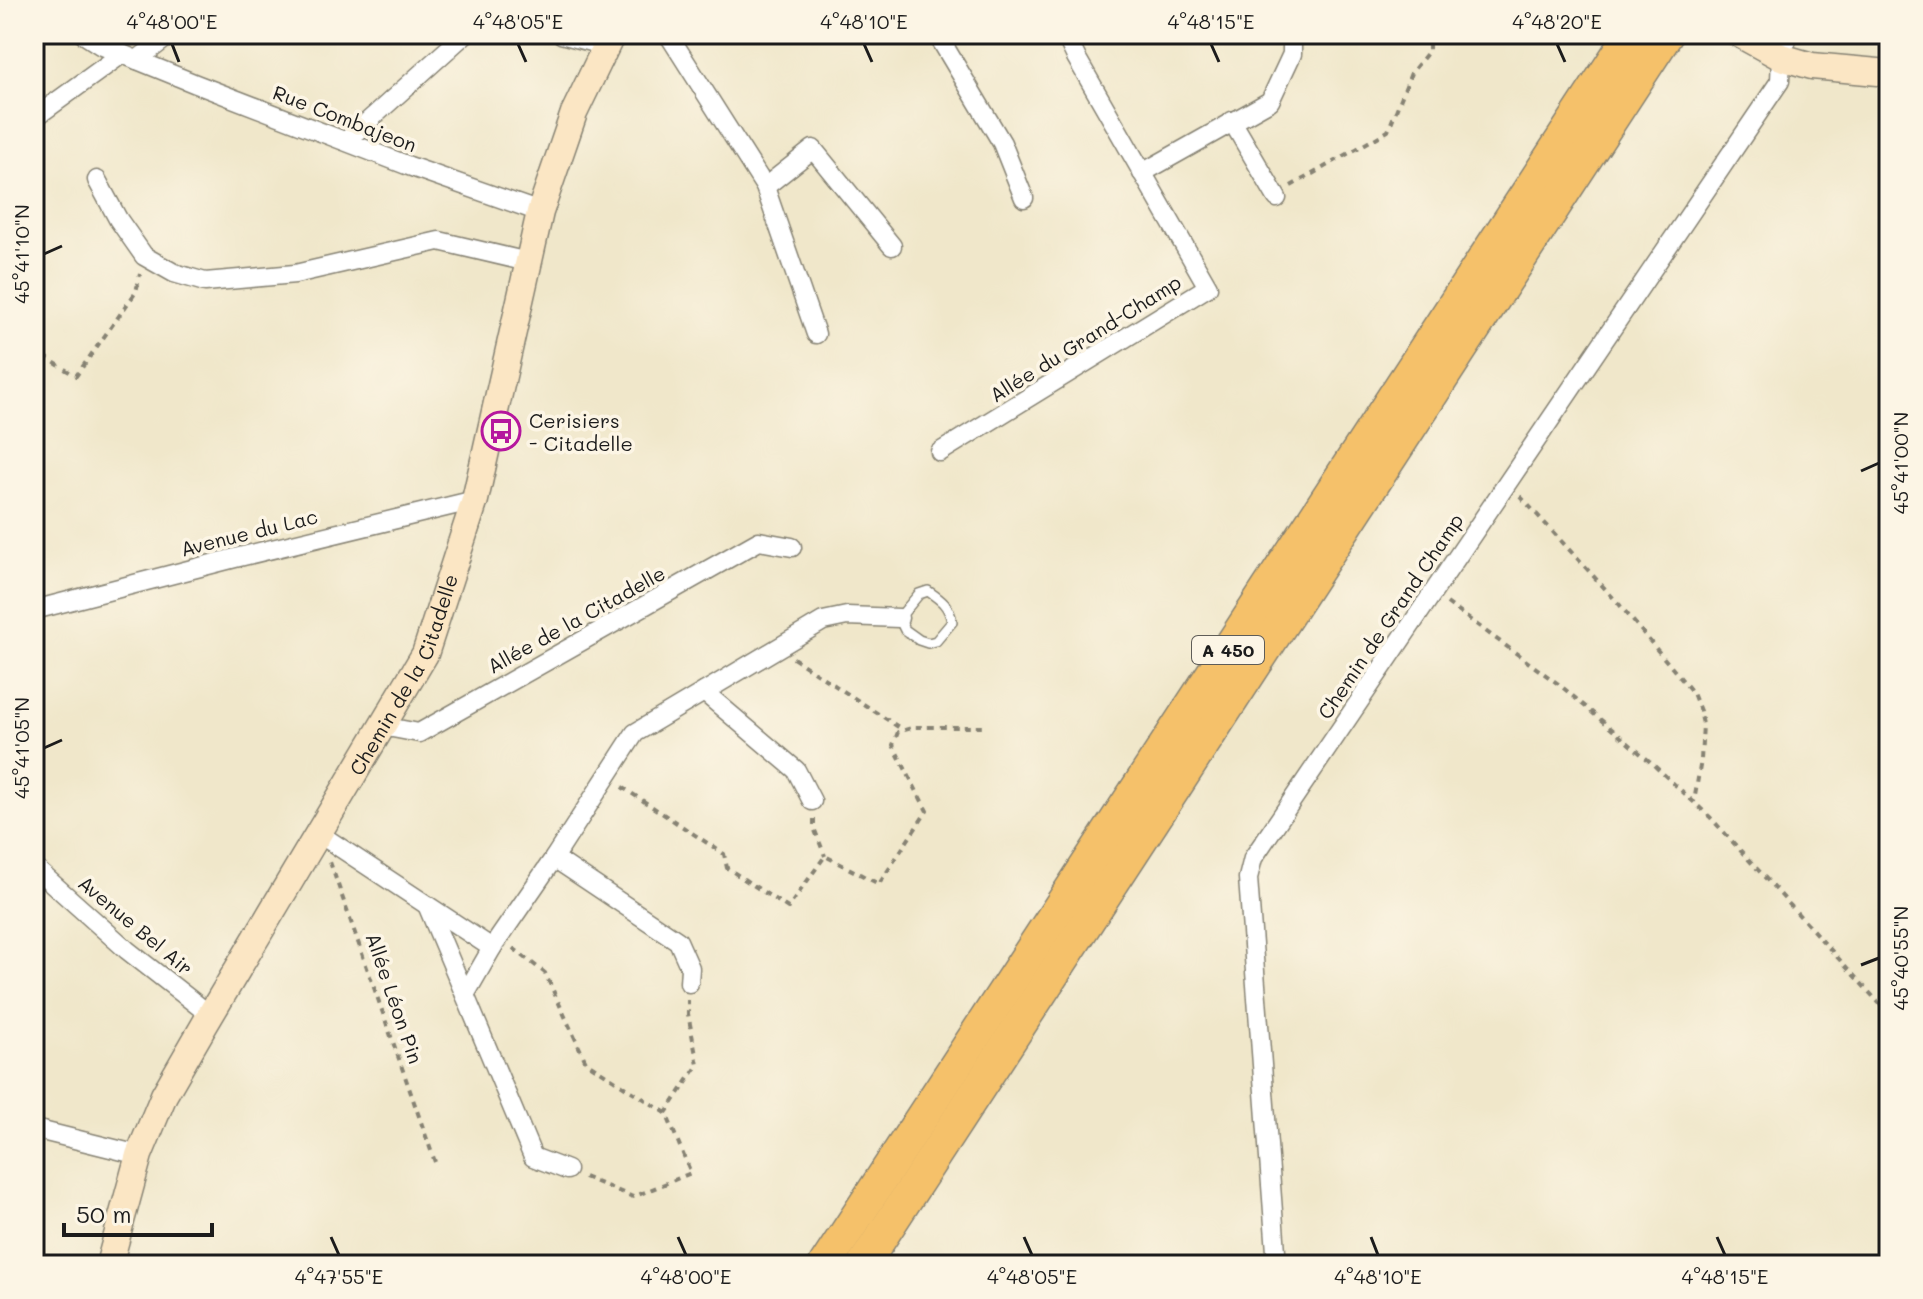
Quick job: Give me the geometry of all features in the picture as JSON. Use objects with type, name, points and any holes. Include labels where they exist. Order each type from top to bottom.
[{"type":"highway","name":"A 450","points":[[825,1265],[1631,34]]},
{"type":"highway","name":"A 450","points":[[863,1265],[1667,34]]},
{"type":"street","name":"Rue Combajeon","points":[[83,34],[100,45],[196,84],[409,166],[540,212]]},
{"type":"street","points":[[34,118],[171,34]]},
{"type":"street","points":[[346,141],[465,34]]},
{"type":"street","name":"Chemin de la Citadelle","points":[[109,1265],[139,1155],[164,1095],[210,1015],[328,839],[382,726],[425,654],[475,500],[540,212],[574,113],[609,40],[561,34]]},
{"type":"street","points":[[668,34],[765,187],[816,334]]},
{"type":"street","points":[[937,34],[1002,143],[1024,198]]},
{"type":"street","name":"Allée du Grand-Champ","points":[[940,452],[1208,287],[1065,34]]},
{"type":"street","points":[[1142,173],[1270,101],[1292,54],[1292,34]]},
{"type":"street","points":[[1740,34],[1785,46],[1812,66],[1889,73]]},
{"type":"street","name":"Chemin de Grand Champ","points":[[1277,1265],[1248,878],[1253,858],[1780,81],[1785,46]]},
{"type":"street","points":[[1232,121],[1277,198]]},
{"type":"street","points":[[765,187],[813,149],[892,246]]},
{"type":"street","points":[[97,180],[118,219],[144,256],[174,273],[205,282],[295,274],[439,241],[528,262]]},
{"type":"street","name":"Avenue du Lac","points":[[34,610],[475,500]]},
{"type":"street","name":"Allée de la Citadelle","points":[[382,726],[419,733],[759,541],[792,547]]},
{"type":"street","points":[[465,995],[635,733],[823,621],[847,616],[899,618]]},
{"type":"street","points":[[704,692],[796,770],[812,801]]},
{"type":"street","points":[[328,839],[427,905],[496,943]]},
{"type":"street","points":[[554,858],[678,941],[690,968],[689,983]]},
{"type":"street","name":"Avenue Bel Air","points":[[34,867],[127,950],[210,1015]]},
{"type":"street","points":[[427,905],[533,1157],[567,1170]]},
{"type":"street","points":[[34,1129],[139,1155]]},
{"type":"lane","points":[[928,591],[946,603],[952,622],[936,641],[928,643],[905,630],[899,618],[919,594],[928,591]]},
{"type":"path","points":[[1277,198],[1295,182],[1388,131],[1411,73],[1429,51],[1429,34]]},
{"type":"path","points":[[34,350],[76,376],[136,292],[144,256]]},
{"type":"path","points":[[1509,480],[1521,498],[1619,604],[1693,693],[1703,724],[1694,802]]},
{"type":"path","points":[[1433,593],[1561,686],[1694,802],[1889,1014]]},
{"type":"path","points":[[778,648],[904,730]]},
{"type":"path","points":[[812,801],[814,828],[825,856],[879,884],[927,811],[893,745],[898,732],[915,727],[984,727]]},
{"type":"path","points":[[607,777],[724,854],[727,868],[788,908],[825,856]]},
{"type":"path","name":"Allée Léon Pin","points":[[328,839],[329,859],[435,1162]]},
{"type":"path","points":[[496,943],[545,973],[586,1062],[666,1113],[691,1173],[633,1197],[567,1170]]},
{"type":"path","points":[[666,1113],[698,1065],[688,1014],[689,983]]},
{"type":"place","name":"Cerisiers - Citadelle","points":[[501,431]]}]
